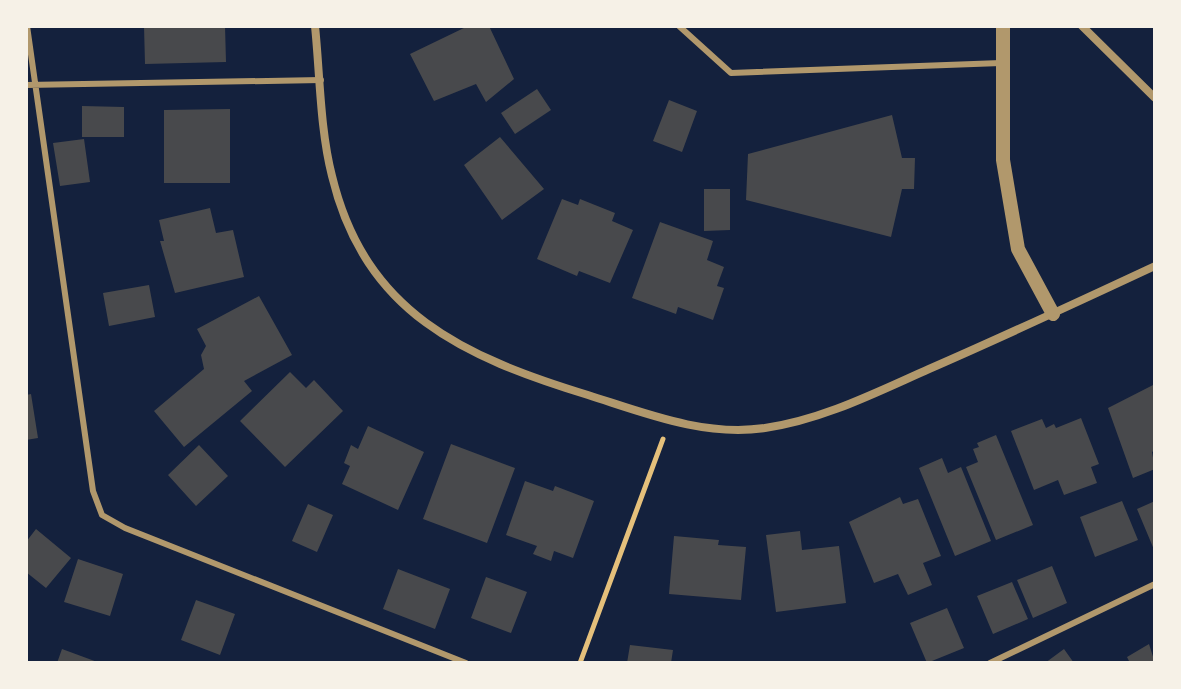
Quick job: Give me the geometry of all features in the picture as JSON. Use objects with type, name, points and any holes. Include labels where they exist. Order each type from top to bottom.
[{"type":"street","points":[[315,26],[331,174],[351,238],[386,288],[432,330],[489,359],[549,384],[670,421],[722,431],[764,428],[801,420],[863,398],[1155,266]]},
{"type":"street","points":[[1003,26],[1003,160],[1018,249],[1053,314]]},
{"type":"street","points":[[1082,26],[1155,98]]},
{"type":"lane","points":[[27,26],[30,85],[93,491],[102,515],[125,528],[466,663]]},
{"type":"lane","points":[[679,26],[731,73],[1003,62]]},
{"type":"lane","points":[[30,85],[321,80]]},
{"type":"lane","points":[[990,663],[1155,584]]},
{"type":"path","points":[[580,663],[670,421]]},
{"type":"building","points":[[144,26],[225,26],[226,62],[145,64]]},
{"type":"building","points":[[468,26],[489,26],[514,79],[486,102],[476,84],[434,101],[410,54]]},
{"type":"building","points":[[537,89],[551,110],[515,134],[501,113]]},
{"type":"building","points":[[669,100],[697,111],[682,152],[653,141]]},
{"type":"building","points":[[82,106],[124,107],[124,137],[82,137]]},
{"type":"building","points":[[230,109],[230,183],[164,183],[164,110]]},
{"type":"building","points":[[892,115],[902,158],[915,158],[914,189],[902,189],[891,237],[746,200],[748,154]]},
{"type":"building","points":[[500,137],[544,189],[502,220],[464,165]]},
{"type":"building","points":[[84,139],[90,182],[60,186],[53,143]]},
{"type":"building","points":[[704,189],[730,189],[730,230],[704,231]]},
{"type":"building","points":[[562,199],[578,205],[580,199],[615,213],[612,221],[633,230],[610,283],[579,271],[577,276],[537,259]]},
{"type":"building","points":[[210,208],[216,233],[233,230],[244,277],[175,293],[160,241],[164,241],[159,220]]},
{"type":"building","points":[[660,222],[713,241],[707,260],[724,267],[717,286],[724,288],[713,320],[678,307],[676,314],[632,298]]},
{"type":"building","points":[[149,285],[155,317],[109,326],[103,293]]},
{"type":"building","points":[[259,296],[292,355],[244,381],[252,391],[184,447],[154,411],[204,369],[201,355],[206,346],[197,329]]},
{"type":"building","points":[[290,372],[306,388],[314,380],[343,411],[285,467],[240,421]]},
{"type":"building","points":[[1155,384],[1155,450],[1152,452],[1155,469],[1133,478],[1108,408]]},
{"type":"building","points":[[31,394],[38,438],[26,440],[26,395]]},
{"type":"building","points":[[1081,418],[1099,464],[1091,467],[1097,483],[1064,495],[1058,480],[1034,490],[1011,431],[1042,419],[1046,428],[1054,424],[1056,428]]},
{"type":"building","points":[[368,426],[424,452],[398,510],[342,484],[350,466],[344,463],[351,445],[358,449]]},
{"type":"building","points":[[996,435],[1033,525],[996,540],[966,467],[978,462],[973,449],[979,447],[977,443]]},
{"type":"building","points":[[451,444],[515,468],[487,543],[423,519]]},
{"type":"building","points":[[199,445],[228,476],[196,506],[168,475]]},
{"type":"building","points":[[942,458],[948,473],[961,467],[991,541],[955,556],[919,468]]},
{"type":"building","points":[[525,481],[553,491],[555,486],[594,501],[573,558],[554,551],[551,561],[533,554],[537,546],[506,535]]},
{"type":"building","points":[[900,497],[903,504],[918,499],[941,556],[923,563],[932,585],[908,595],[898,574],[874,583],[849,522]]},
{"type":"building","points":[[1122,501],[1138,540],[1095,557],[1080,517]]},
{"type":"building","points":[[1155,501],[1155,552],[1137,509]]},
{"type":"building","points":[[308,504],[333,515],[317,552],[292,541]]},
{"type":"building","points":[[36,529],[71,558],[46,588],[26,572],[26,542]]},
{"type":"building","points":[[800,531],[802,550],[839,546],[846,603],[776,612],[766,535]]},
{"type":"building","points":[[674,536],[719,540],[718,545],[746,547],[741,600],[669,594]]},
{"type":"building","points":[[78,559],[123,574],[110,616],[64,602]]},
{"type":"building","points":[[1052,566],[1067,603],[1033,618],[1017,580]]},
{"type":"building","points":[[398,569],[450,589],[435,629],[383,609]]},
{"type":"building","points":[[486,577],[527,592],[511,633],[471,618]]},
{"type":"building","points":[[1012,582],[1028,619],[993,634],[977,596]]},
{"type":"building","points":[[196,600],[235,614],[220,655],[181,640]]},
{"type":"building","points":[[947,608],[964,648],[927,663],[910,623]]},
{"type":"building","points":[[1149,644],[1155,663],[1130,663],[1127,657]]},
{"type":"building","points":[[630,645],[673,650],[671,663],[627,663]]},
{"type":"building","points":[[62,649],[100,663],[57,663]]},
{"type":"building","points":[[1064,649],[1074,663],[1045,663]]}]
